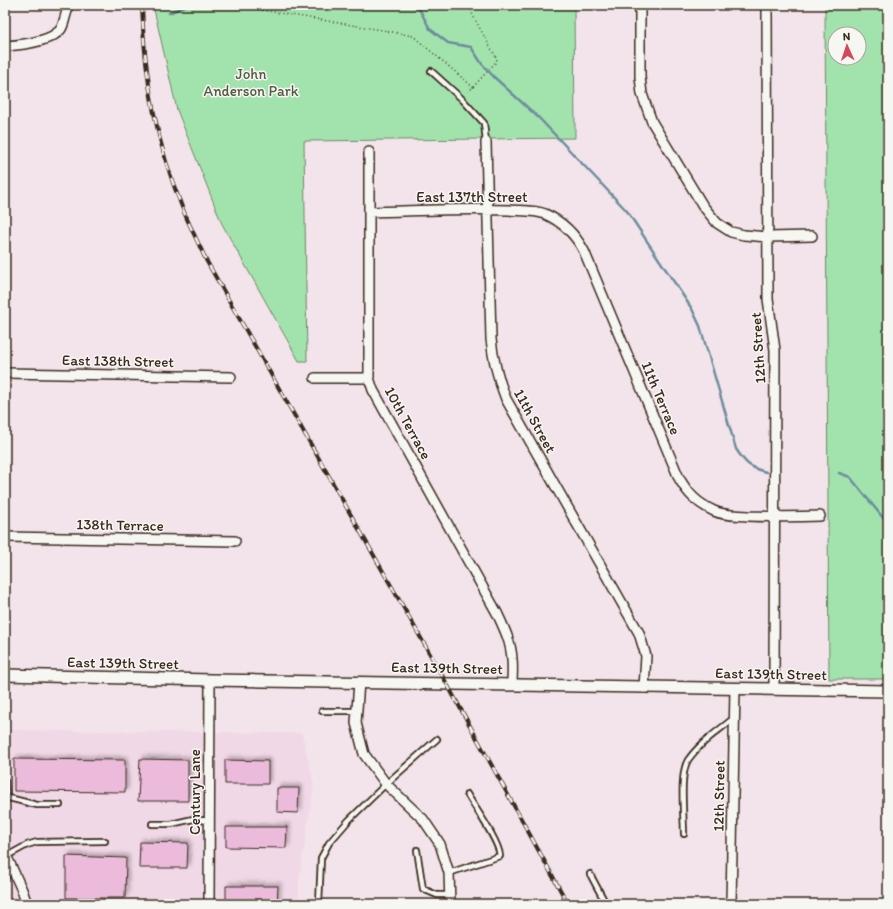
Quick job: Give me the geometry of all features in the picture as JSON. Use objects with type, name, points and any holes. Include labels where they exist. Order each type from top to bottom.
[{"type":"street","points":[[640,5],[640,77],[642,94],[652,122],[703,206],[717,223],[731,232],[744,235],[768,237],[812,236]]},
{"type":"street","name":"12th Street","points":[[767,5],[768,299],[775,350],[774,688]]},
{"type":"street","points":[[5,46],[27,44],[51,37],[61,29],[66,11]]},
{"type":"street","name":"11th Street","points":[[486,142],[491,339],[494,362],[500,384],[506,399],[640,633],[646,656],[644,688]]},
{"type":"street","name":"10th Terrace","points":[[369,152],[369,378],[373,390],[503,627],[510,647],[512,659],[512,685]]},
{"type":"street","name":"East 137th Street","points":[[369,212],[488,209],[532,211],[544,214],[565,225],[570,230]]},
{"type":"street","name":"11th Terrace","points":[[570,230],[578,239],[584,251],[679,478],[687,492],[700,503],[715,512],[729,515],[775,517]]},
{"type":"street","name":"East 138th Street","points":[[5,373],[231,377]]},
{"type":"street","points":[[315,378],[369,378]]},
{"type":"street","points":[[775,517],[820,516]]},
{"type":"street","name":"138th Terrace","points":[[5,537],[235,541]]},
{"type":"street","name":"East 139th Street","points":[[5,675],[644,688],[774,688],[888,691]]},
{"type":"street","name":"Century Lane","points":[[209,904],[210,680]]},
{"type":"street","points":[[359,682],[356,723],[364,754],[386,784],[422,819],[440,844],[449,873],[450,900]]},
{"type":"street","name":"12th Street","points":[[731,904],[734,688]]},
{"type":"street","points":[[6,854],[27,904]]},
{"type":"lane","points":[[431,71],[462,98],[484,123],[486,142]]},
{"type":"lane","points":[[322,711],[357,711]]},
{"type":"lane","points":[[684,834],[683,778],[687,761],[701,745],[734,718]]},
{"type":"lane","points":[[319,904],[321,858],[329,843],[349,820],[386,784],[437,739]]},
{"type":"lane","points":[[5,781],[5,796],[37,804],[60,805]]},
{"type":"lane","points":[[449,873],[500,856],[500,852],[494,839],[467,794]]},
{"type":"lane","points":[[152,824],[171,824],[193,819],[209,821]]},
{"type":"lane","points":[[6,854],[37,842],[104,841]]},
{"type":"lane","points":[[417,850],[423,888],[450,900]]},
{"type":"lane","points":[[5,876],[14,871]]},
{"type":"lane","points":[[590,874],[606,904]]},
{"type":"path","points":[[249,5],[249,8],[413,36],[472,87]]},
{"type":"path","points":[[468,92],[496,62],[496,56],[473,16],[470,5]]},
{"type":"shaded area","points":[[5,730],[302,733],[314,785],[299,880],[299,904],[5,904]]},
{"type":"green space","name":"John Anderson Park","points":[[153,5],[574,5],[575,138],[304,141],[307,361],[299,361],[222,224],[177,110]]},
{"type":"green space","points":[[825,5],[888,5],[888,679],[829,679]]},
{"type":"building","points":[[14,759],[125,760],[125,792],[14,791]]},
{"type":"building","points":[[140,759],[188,760],[188,801],[138,801]]},
{"type":"building","points":[[225,760],[268,761],[268,784],[225,784]]},
{"type":"building","points":[[277,788],[299,788],[298,813],[277,812]]},
{"type":"building","points":[[226,827],[287,827],[286,848],[226,847]]},
{"type":"building","points":[[140,842],[188,843],[187,868],[139,868]]},
{"type":"building","points":[[66,856],[126,858],[125,898],[66,898]]},
{"type":"building","points":[[226,886],[278,886],[277,904],[226,904]]},
{"type":"waterway","points":[[169,13],[187,5]]},
{"type":"waterway","points":[[417,5],[430,29],[448,43],[471,47],[482,64],[494,77],[539,118],[627,211],[692,309],[700,326],[736,449],[748,464],[756,469],[766,472]]},
{"type":"waterway","points":[[839,473],[850,477],[888,524]]},
{"type":"railway","points":[[142,5],[145,57],[158,133],[173,183],[206,260],[447,684],[568,904]]}]
